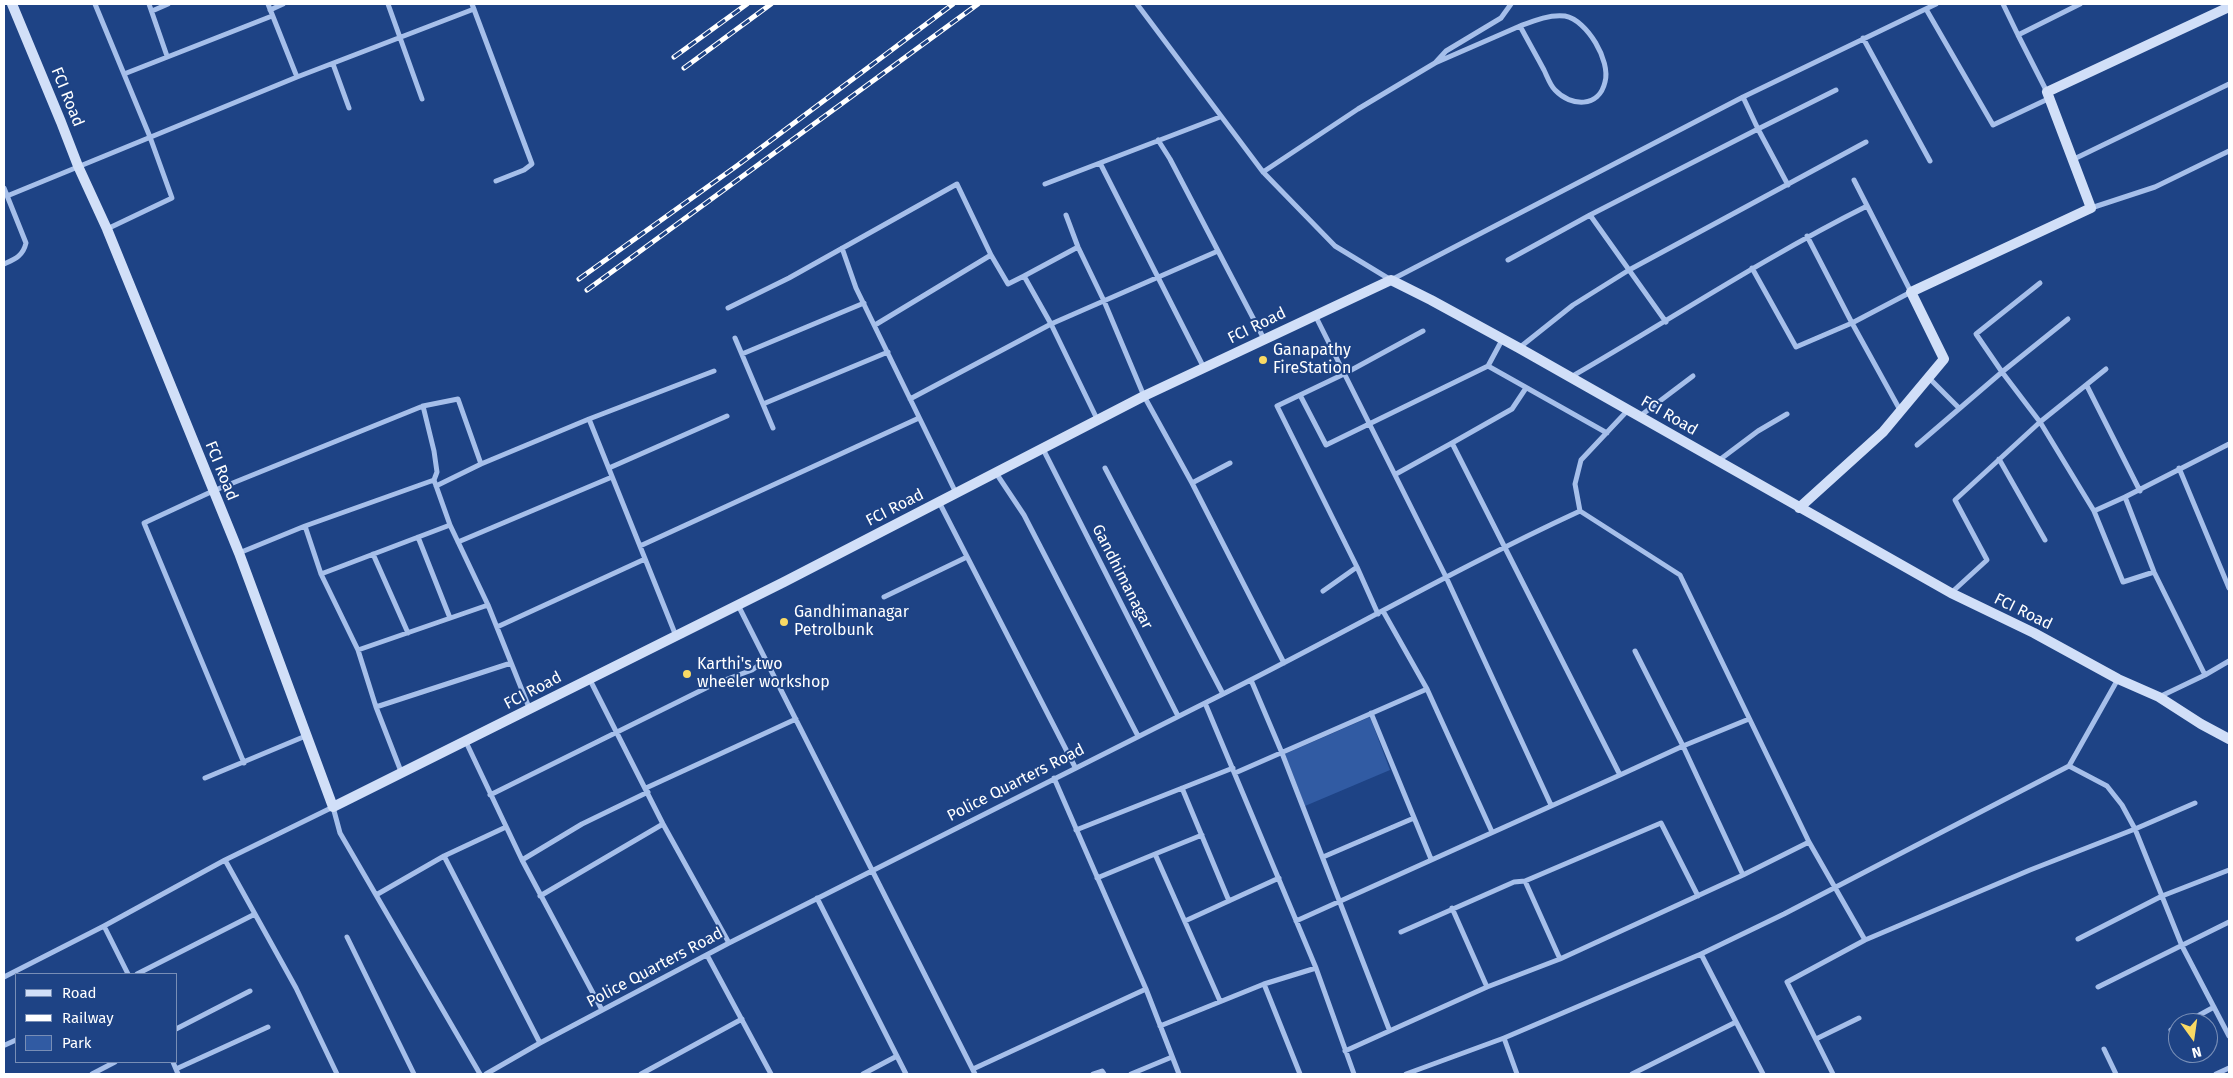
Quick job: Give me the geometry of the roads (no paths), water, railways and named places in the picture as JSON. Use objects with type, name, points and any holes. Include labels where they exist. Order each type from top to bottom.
[{"type":"street","name":"FCI Road","points":[[12,4],[78,166],[107,229],[239,553],[308,735],[333,807],[738,605],[1144,396],[1390,280],[1424,296],[1519,348],[1951,593],[2034,633],[2118,679],[2159,697],[2201,724],[2229,738]]},
{"type":"street","points":[[95,4],[150,136],[172,198],[107,229]]},
{"type":"street","points":[[149,4],[167,56]]},
{"type":"street","points":[[152,11],[168,4]]},
{"type":"street","points":[[284,4],[269,7],[297,78]]},
{"type":"street","points":[[388,4],[422,99]]},
{"type":"street","points":[[1137,4],[1263,172],[1335,246],[1390,280],[1743,97],[1936,4]]},
{"type":"street","points":[[1435,63],[1446,51],[1501,18],[1511,4]]},
{"type":"street","points":[[2003,4],[2047,96],[2091,208]]},
{"type":"street","points":[[2018,35],[2080,4]]},
{"type":"street","points":[[7,196],[150,136],[333,64],[473,6],[532,164],[524,170],[496,181]]},
{"type":"street","points":[[1926,9],[1993,126],[2047,96],[2229,7]]},
{"type":"street","points":[[124,74],[272,16]]},
{"type":"street","points":[[1263,172],[1358,109],[1435,63],[1520,26],[1548,17],[1565,16],[1575,20],[1587,30],[1598,48],[1606,68],[1606,82],[1601,93],[1592,101],[1579,104],[1568,101],[1554,89],[1520,26]]},
{"type":"street","points":[[1863,38],[1930,160]]},
{"type":"street","points":[[333,64],[348,108]]},
{"type":"street","points":[[2072,160],[2229,84]]},
{"type":"street","points":[[1508,260],[1590,215],[1836,90]]},
{"type":"street","points":[[1743,97],[1788,184]]},
{"type":"street","points":[[1045,184],[1220,117]]},
{"type":"street","points":[[1158,140],[1170,159],[1264,339]]},
{"type":"street","points":[[1519,348],[1573,305],[1629,270],[1866,142]]},
{"type":"street","points":[[1752,268],[1796,347],[1852,323],[1911,292],[2091,208],[2155,187],[2229,151]]},
{"type":"street","points":[[1100,163],[1205,368]]},
{"type":"street","points":[[1799,508],[1883,432],[1944,359],[1854,180]]},
{"type":"street","points":[[728,308],[789,278],[957,184],[991,255],[1008,284],[1078,247]]},
{"type":"street","points":[[4,188],[26,243],[24,251],[16,259],[4,264]]},
{"type":"street","points":[[1570,378],[1807,236],[1867,206]]},
{"type":"street","points":[[1066,215],[1078,247],[1104,301],[1144,396],[1192,483],[1284,663]]},
{"type":"street","points":[[1590,215],[1666,322]]},
{"type":"street","points":[[1807,236],[1852,323],[1901,411]]},
{"type":"street","points":[[842,248],[874,325],[956,493]]},
{"type":"street","points":[[910,399],[1051,324],[1218,251]]},
{"type":"street","points":[[874,325],[991,255]]},
{"type":"street","points":[[1024,276],[1051,324],[1098,421]]},
{"type":"street","points":[[2040,283],[1976,334],[2040,422],[2094,511],[2123,582],[2154,572]]},
{"type":"street","points":[[742,354],[864,303]]},
{"type":"street","points":[[1315,315],[1446,577],[1551,805]]},
{"type":"street","points":[[1917,444],[2068,319]]},
{"type":"street","points":[[1423,331],[1344,374],[1277,406],[1380,612],[1427,689],[1492,832]]},
{"type":"street","points":[[735,338],[773,428]]},
{"type":"street","points":[[1300,395],[1326,445],[1488,366],[1502,340]]},
{"type":"street","points":[[763,404],[888,352]]},
{"type":"street","points":[[1488,366],[1607,433]]},
{"type":"street","points":[[1951,593],[1987,560],[1955,500],[2040,422],[2106,369]]},
{"type":"street","points":[[436,486],[481,464],[589,419],[714,371]]},
{"type":"street","points":[[1640,416],[1693,376]]},
{"type":"street","points":[[1929,378],[1959,408]]},
{"type":"street","points":[[2087,386],[2140,491]]},
{"type":"street","points":[[1396,474],[1512,408],[1526,388]]},
{"type":"street","points":[[244,763],[144,523],[214,491],[423,406],[458,399],[481,464]]},
{"type":"street","points":[[423,406],[434,450],[436,472],[434,480],[436,486],[450,525],[488,605],[530,710]]},
{"type":"street","points":[[1628,410],[1581,460],[1575,484],[1580,511],[1680,575],[1808,842],[1837,888],[1865,940]]},
{"type":"street","points":[[1718,461],[1758,431],[1787,414]]},
{"type":"street","points":[[609,468],[727,416]]},
{"type":"street","points":[[640,546],[919,418]]},
{"type":"street","points":[[589,419],[676,636]]},
{"type":"street","points":[[1452,443],[1620,775]]},
{"type":"street","points":[[2094,511],[2140,491],[2179,468],[2229,444]]},
{"type":"street","name":"Gandhimanagar","points":[[1043,449],[1178,716]]},
{"type":"street","points":[[2000,459],[2045,540]]},
{"type":"street","points":[[1192,483],[1230,463]]},
{"type":"street","points":[[1105,468],[1224,694]]},
{"type":"street","points":[[2179,468],[2229,588]]},
{"type":"street","points":[[996,472],[1024,515],[1138,736]]},
{"type":"street","points":[[458,542],[612,477]]},
{"type":"street","points":[[239,553],[305,526],[434,480]]},
{"type":"street","points":[[2125,497],[2154,572],[2205,675]]},
{"type":"street","points":[[939,502],[1075,767]]},
{"type":"street","name":"Police Quarters Road","points":[[486,1074],[602,1010],[817,898],[1075,767],[1224,694],[1504,546],[1580,511]]},
{"type":"street","points":[[320,574],[450,525]]},
{"type":"street","points":[[305,526],[320,574],[358,650],[376,707],[402,774]]},
{"type":"street","points":[[418,537],[450,618]]},
{"type":"street","points":[[373,554],[408,633]]},
{"type":"street","points":[[884,597],[967,557]]},
{"type":"street","points":[[497,628],[645,559]]},
{"type":"street","points":[[1323,591],[1357,567]]},
{"type":"street","points":[[358,650],[488,605]]},
{"type":"street","points":[[738,605],[973,1073],[1146,989]]},
{"type":"street","points":[[1635,651],[1683,746],[1743,875]]},
{"type":"street","points":[[490,795],[714,684],[752,670],[766,660]]},
{"type":"street","points":[[2159,697],[2229,661]]},
{"type":"street","points":[[376,707],[511,663]]},
{"type":"street","points":[[589,678],[663,824],[730,943]]},
{"type":"street","points":[[1406,1074],[1504,1038],[1701,954],[1837,888],[2069,766],[2118,679]]},
{"type":"street","points":[[1251,680],[1282,753],[1389,1029]]},
{"type":"street","points":[[1076,830],[1182,788],[1282,753],[1427,689]]},
{"type":"street","points":[[1205,703],[1316,968],[1354,1074]]},
{"type":"street","points":[[1371,713],[1431,859]]},
{"type":"street","points":[[522,860],[582,824],[647,790],[796,719]]},
{"type":"street","points":[[1296,921],[1683,746],[1749,719]]},
{"type":"street","points":[[204,778],[308,735]]},
{"type":"street","points":[[466,742],[540,896],[602,1010]]},
{"type":"street","points":[[2069,766],[2106,786],[2122,805],[2135,830],[2182,946],[2229,1036]]},
{"type":"street","points":[[1054,778],[1146,989],[1179,1074]]},
{"type":"street","points":[[1182,788],[1229,901]]},
{"type":"street","points":[[1833,1074],[1787,982],[1865,940],[2030,870],[2135,830],[2195,803]]},
{"type":"street","points":[[4,978],[225,860],[333,807],[340,833],[477,1073]]},
{"type":"street","points":[[1323,857],[1414,818]]},
{"type":"street","points":[[540,896],[663,824]]},
{"type":"street","points":[[1400,932],[1514,882],[1525,881],[1661,824],[1698,896]]},
{"type":"street","points":[[376,894],[444,856],[506,827]]},
{"type":"street","points":[[1097,878],[1202,835]]},
{"type":"street","points":[[1345,1050],[1487,987],[1560,959],[1743,875],[1808,842]]},
{"type":"street","points":[[1155,854],[1220,1001]]},
{"type":"street","points":[[444,856],[540,1043]]},
{"type":"street","points":[[225,860],[296,988],[337,1074]]},
{"type":"street","points":[[2078,939],[2162,896],[2229,870]]},
{"type":"street","points":[[1184,921],[1279,878]]},
{"type":"street","points":[[1525,881],[1560,959]]},
{"type":"street","points":[[817,898],[906,1074]]},
{"type":"street","points":[[1452,908],[1487,987]]},
{"type":"street","points":[[139,973],[255,914]]},
{"type":"street","points":[[2098,987],[2229,922]]},
{"type":"street","points":[[104,926],[128,973]]},
{"type":"street","points":[[347,937],[414,1074]]},
{"type":"street","points":[[1701,954],[1763,1074]]},
{"type":"street","points":[[707,955],[771,1074]]},
{"type":"street","points":[[1160,1026],[1264,984],[1316,968]]},
{"type":"street","points":[[1264,984],[1300,1074]]},
{"type":"street","points":[[178,1029],[250,991]]},
{"type":"street","points":[[2204,1013],[2214,1008]]},
{"type":"street","points":[[1816,1039],[1859,1018]]},
{"type":"street","points":[[641,1074],[742,1019]]},
{"type":"street","points":[[1632,1074],[1736,1022]]},
{"type":"street","points":[[176,1073],[268,1027]]},
{"type":"street","points":[[1504,1038],[1517,1074]]},
{"type":"street","points":[[5,1045],[15,1040]]},
{"type":"street","points":[[2104,1049],[2116,1074]]},
{"type":"street","points":[[863,1074],[897,1056]]},
{"type":"street","points":[[1131,1074],[1172,1057]]},
{"type":"street","points":[[92,1074],[113,1063]]},
{"type":"street","points":[[2216,1074],[2229,1068]]},
{"type":"street","points":[[1093,1074],[1102,1071],[1104,1074]]},
{"type":"railway","points":[[674,57],[747,4]]},
{"type":"railway","points":[[684,68],[771,4]]},
{"type":"railway","points":[[579,279],[738,165],[953,4]]},
{"type":"railway","points":[[587,290],[978,4]]},
{"type":"place","name":"Ganapathy FireStation","points":[[1263,360]]},
{"type":"place","name":"Gandhimanagar Petrolbunk","points":[[784,622]]},
{"type":"place","name":"Karthi's two wheeler workshop","points":[[687,674]]}]
